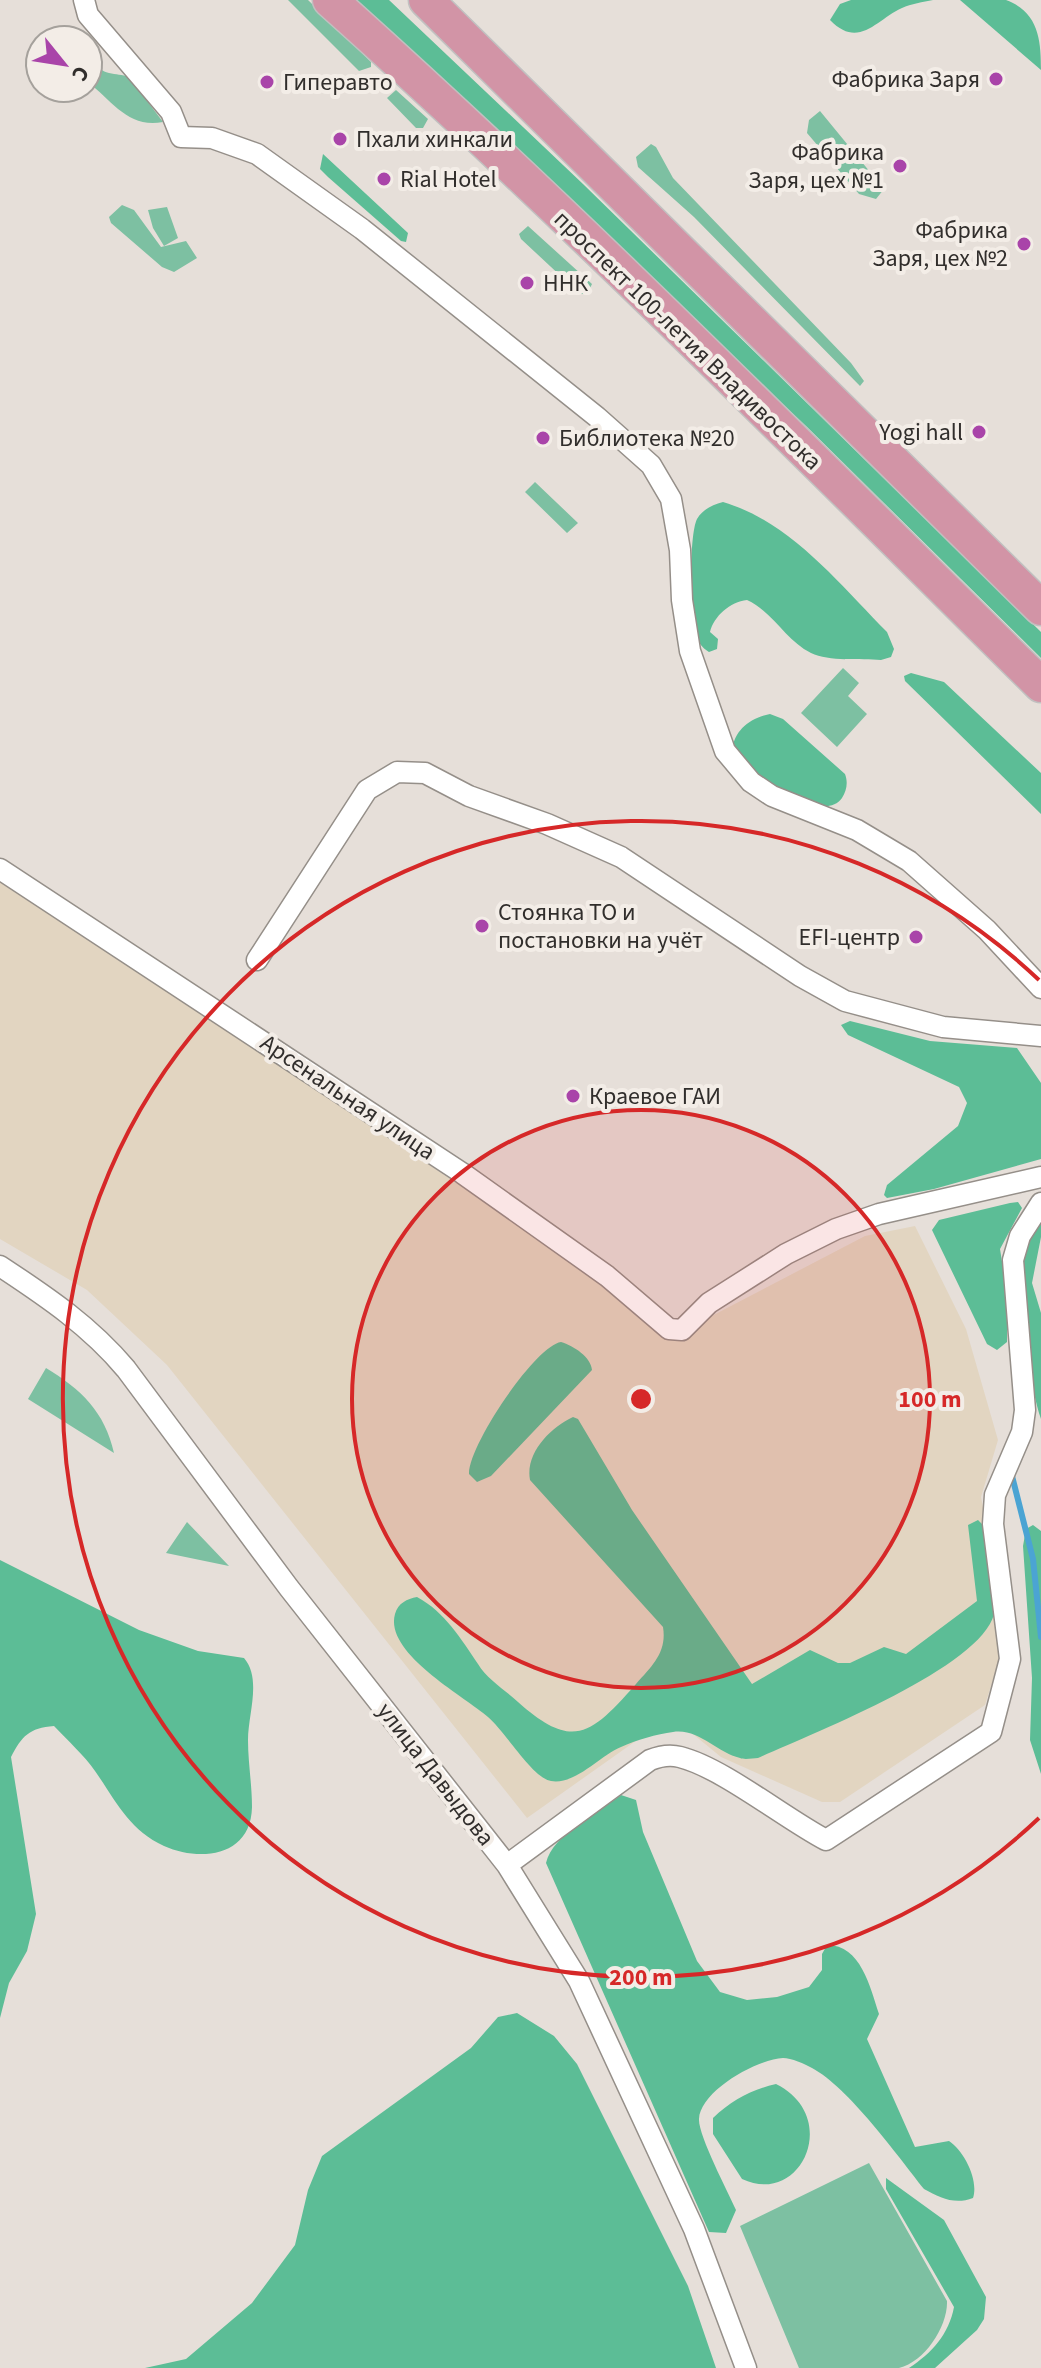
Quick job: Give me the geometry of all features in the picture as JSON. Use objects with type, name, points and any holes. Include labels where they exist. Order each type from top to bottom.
[{"type":"highway","name":"проспект 100-летия Владивостока","points":[[330,0],[643,294],[1041,685]]},
{"type":"highway","points":[[426,0],[1041,608]]},
{"type":"street","points":[[84,0],[88,15],[171,112],[181,137],[212,138],[239,146],[290,178],[469,314],[651,465],[671,499],[676,516],[682,600],[690,651],[718,738],[743,774],[772,796],[857,830],[909,861],[987,930],[1041,988]]},
{"type":"street","points":[[257,960],[367,790],[397,772],[425,773],[469,796],[547,824],[621,857],[800,976],[845,1001],[943,1027],[1041,1036]]},
{"type":"street","name":"Арсенальная улица","points":[[0,869],[462,1173],[607,1276],[669,1329],[682,1330],[709,1303],[786,1254],[836,1229],[879,1214],[1041,1177]]},
{"type":"street","points":[[507,1865],[650,1760],[663,1755],[680,1757],[703,1767],[826,1840],[991,1732],[1010,1659],[993,1524],[995,1495],[1022,1432],[1025,1410],[1013,1260],[1020,1236],[1041,1203]]},
{"type":"street","name":"улица Давыдова","points":[[0,1266],[70,1313],[117,1359],[289,1588],[507,1865],[579,1981],[694,2229],[746,2368]]},
{"type":"shaded area","points":[[0,880],[681,1332],[865,1236],[915,1226],[966,1329],[998,1440],[981,1497],[1007,1635],[985,1705],[840,1802],[822,1802],[721,1757],[671,1716],[527,1818],[167,1365],[87,1290],[0,1239]]},
{"type":"green space","points":[[288,0],[308,0],[371,62],[371,67],[359,71]]},
{"type":"green space","points":[[351,0],[389,0],[583,184],[1041,632],[1041,658],[806,426]]},
{"type":"green space","points":[[851,0],[933,0],[906,7],[868,29],[850,32],[840,29],[830,20],[840,4]]},
{"type":"green space","points":[[960,0],[1006,0],[1017,5],[1032,20],[1036,29],[1041,70]]},
{"type":"green space","points":[[104,70],[129,77],[163,122],[140,121],[104,97]]},
{"type":"green space","points":[[396,90],[428,119],[423,128],[416,128],[387,98]]},
{"type":"green space","points":[[820,111],[884,189],[876,199],[859,194],[807,133],[809,120]]},
{"type":"green space","points":[[651,144],[656,147],[673,178],[851,363],[864,381],[860,386],[694,217],[638,167],[636,157]]},
{"type":"green space","points":[[323,154],[408,233],[406,242],[401,241],[320,169]]},
{"type":"green space","points":[[122,205],[134,210],[161,247],[186,241],[197,258],[174,272],[162,267],[111,223],[109,217]]},
{"type":"green space","points":[[167,207],[178,238],[164,246],[153,228],[148,210]]},
{"type":"green space","points":[[528,226],[592,284],[587,294],[580,294],[521,239],[519,234]]},
{"type":"green space","points":[[535,482],[578,523],[567,533],[525,492]]},
{"type":"green space","points":[[723,502],[771,524],[812,556],[887,632],[894,649],[891,657],[881,660],[818,656],[802,648],[747,600],[719,615],[710,632],[718,639],[717,649],[709,652],[704,648],[697,639],[693,623],[691,575],[694,528],[699,516]]},
{"type":"green space","points":[[843,668],[859,683],[848,696],[867,714],[837,747],[801,713]]},
{"type":"green space","points":[[911,673],[944,682],[1041,773],[1041,814],[905,681],[904,676]]},
{"type":"green space","points":[[770,714],[783,719],[845,774],[846,786],[842,798],[832,805],[818,806],[802,801],[767,783],[732,751],[740,731],[750,722]]},
{"type":"green space","points":[[850,1021],[930,1041],[1017,1048],[1041,1083],[1041,1159],[934,1189],[887,1198],[884,1195],[887,1185],[958,1126],[967,1103],[959,1087],[848,1035],[841,1025]]},
{"type":"green space","points":[[1018,1202],[1022,1208],[1000,1249],[1007,1293],[1007,1342],[997,1350],[987,1344],[932,1230],[939,1220]]},
{"type":"green space","points":[[1041,1216],[1041,1237],[1032,1283],[1041,1313],[1041,1419],[1025,1338],[1022,1273],[1025,1246]]},
{"type":"green space","points":[[561,1342],[581,1353],[592,1370],[491,1476],[477,1482],[469,1474],[472,1460],[491,1421],[520,1378],[536,1360]]},
{"type":"green space","points":[[46,1368],[70,1384],[90,1403],[104,1425],[114,1453],[28,1399]]},
{"type":"green space","points":[[573,1417],[578,1419],[632,1510],[752,1684],[810,1650],[838,1663],[850,1663],[884,1647],[906,1654],[977,1601],[968,1525],[978,1520],[987,1529],[995,1583],[994,1614],[982,1635],[959,1656],[927,1677],[852,1717],[758,1758],[740,1758],[700,1737],[673,1732],[621,1747],[569,1779],[551,1781],[544,1778],[488,1717],[413,1658],[395,1629],[395,1614],[401,1604],[410,1599],[417,1597],[427,1603],[452,1627],[491,1679],[537,1717],[553,1727],[568,1731],[593,1725],[648,1671],[661,1651],[663,1627],[530,1480],[531,1460],[541,1442]]},
{"type":"green space","points":[[187,1522],[229,1566],[166,1553]]},
{"type":"green space","points":[[1033,1525],[1041,1531],[1041,1774],[1030,1740],[1032,1678],[1023,1546],[1026,1529]]},
{"type":"green space","points":[[0,1560],[139,1630],[198,1651],[244,1658],[252,1676],[253,1697],[248,1740],[252,1807],[249,1824],[233,1846],[207,1854],[178,1851],[141,1832],[124,1814],[86,1759],[54,1726],[32,1731],[19,1744],[11,1757],[36,1914],[27,1951],[9,1983],[0,2018]]},
{"type":"green space","points":[[621,1795],[636,1800],[643,1832],[697,1961],[720,1992],[747,2000],[777,1997],[809,1987],[822,1970],[822,1954],[827,1945],[839,1947],[856,1960],[868,1980],[879,2014],[867,2039],[915,2147],[949,2141],[955,2146],[972,2175],[973,2198],[948,2200],[924,2189],[872,2123],[841,2090],[812,2068],[783,2058],[759,2064],[732,2078],[702,2108],[699,2119],[703,2137],[736,2210],[726,2233],[709,2232],[546,1863],[550,1852],[566,1833]]},
{"type":"green space","points":[[517,2013],[554,2036],[577,2064],[688,2286],[716,2368],[145,2368],[186,2359],[252,2303],[295,2245],[308,2190],[322,2156],[471,2048],[498,2017]]},
{"type":"green space","points":[[776,2084],[796,2099],[807,2117],[810,2136],[806,2154],[796,2170],[781,2181],[763,2184],[742,2179],[713,2134],[713,2118],[742,2096]]},
{"type":"green space","points":[[869,2163],[947,2301],[944,2321],[926,2351],[918,2359],[899,2368],[799,2368],[740,2226]]},
{"type":"green space","points":[[886,2178],[944,2220],[986,2297],[984,2319],[977,2330],[935,2368],[909,2368],[938,2342],[948,2326],[954,2307],[886,2189]]},
{"type":"waterway","points":[[1011,1472],[1033,1559],[1041,1637]]},
{"type":"place","name":"Фабрика Заря","points":[[996,79]]},
{"type":"place","name":"Гиперавто","points":[[267,82]]},
{"type":"place","name":"Пхали хинкали","points":[[340,139]]},
{"type":"place","name":"Фабрика Заря, цех №1","points":[[900,166]]},
{"type":"place","name":"Rial Hotel","points":[[384,179]]},
{"type":"place","name":"Фабрика Заря, цех №2","points":[[1024,244]]},
{"type":"place","name":"ННК","points":[[527,283]]},
{"type":"place","name":"Yogi hall","points":[[979,432]]},
{"type":"place","name":"Библиотека №20","points":[[543,438]]},
{"type":"place","name":"Стоянка ТО и постановки на учёт","points":[[482,926]]},
{"type":"place","name":"EFI-центр","points":[[916,937]]},
{"type":"place","name":"Краевое ГАИ","points":[[573,1096]]}]
